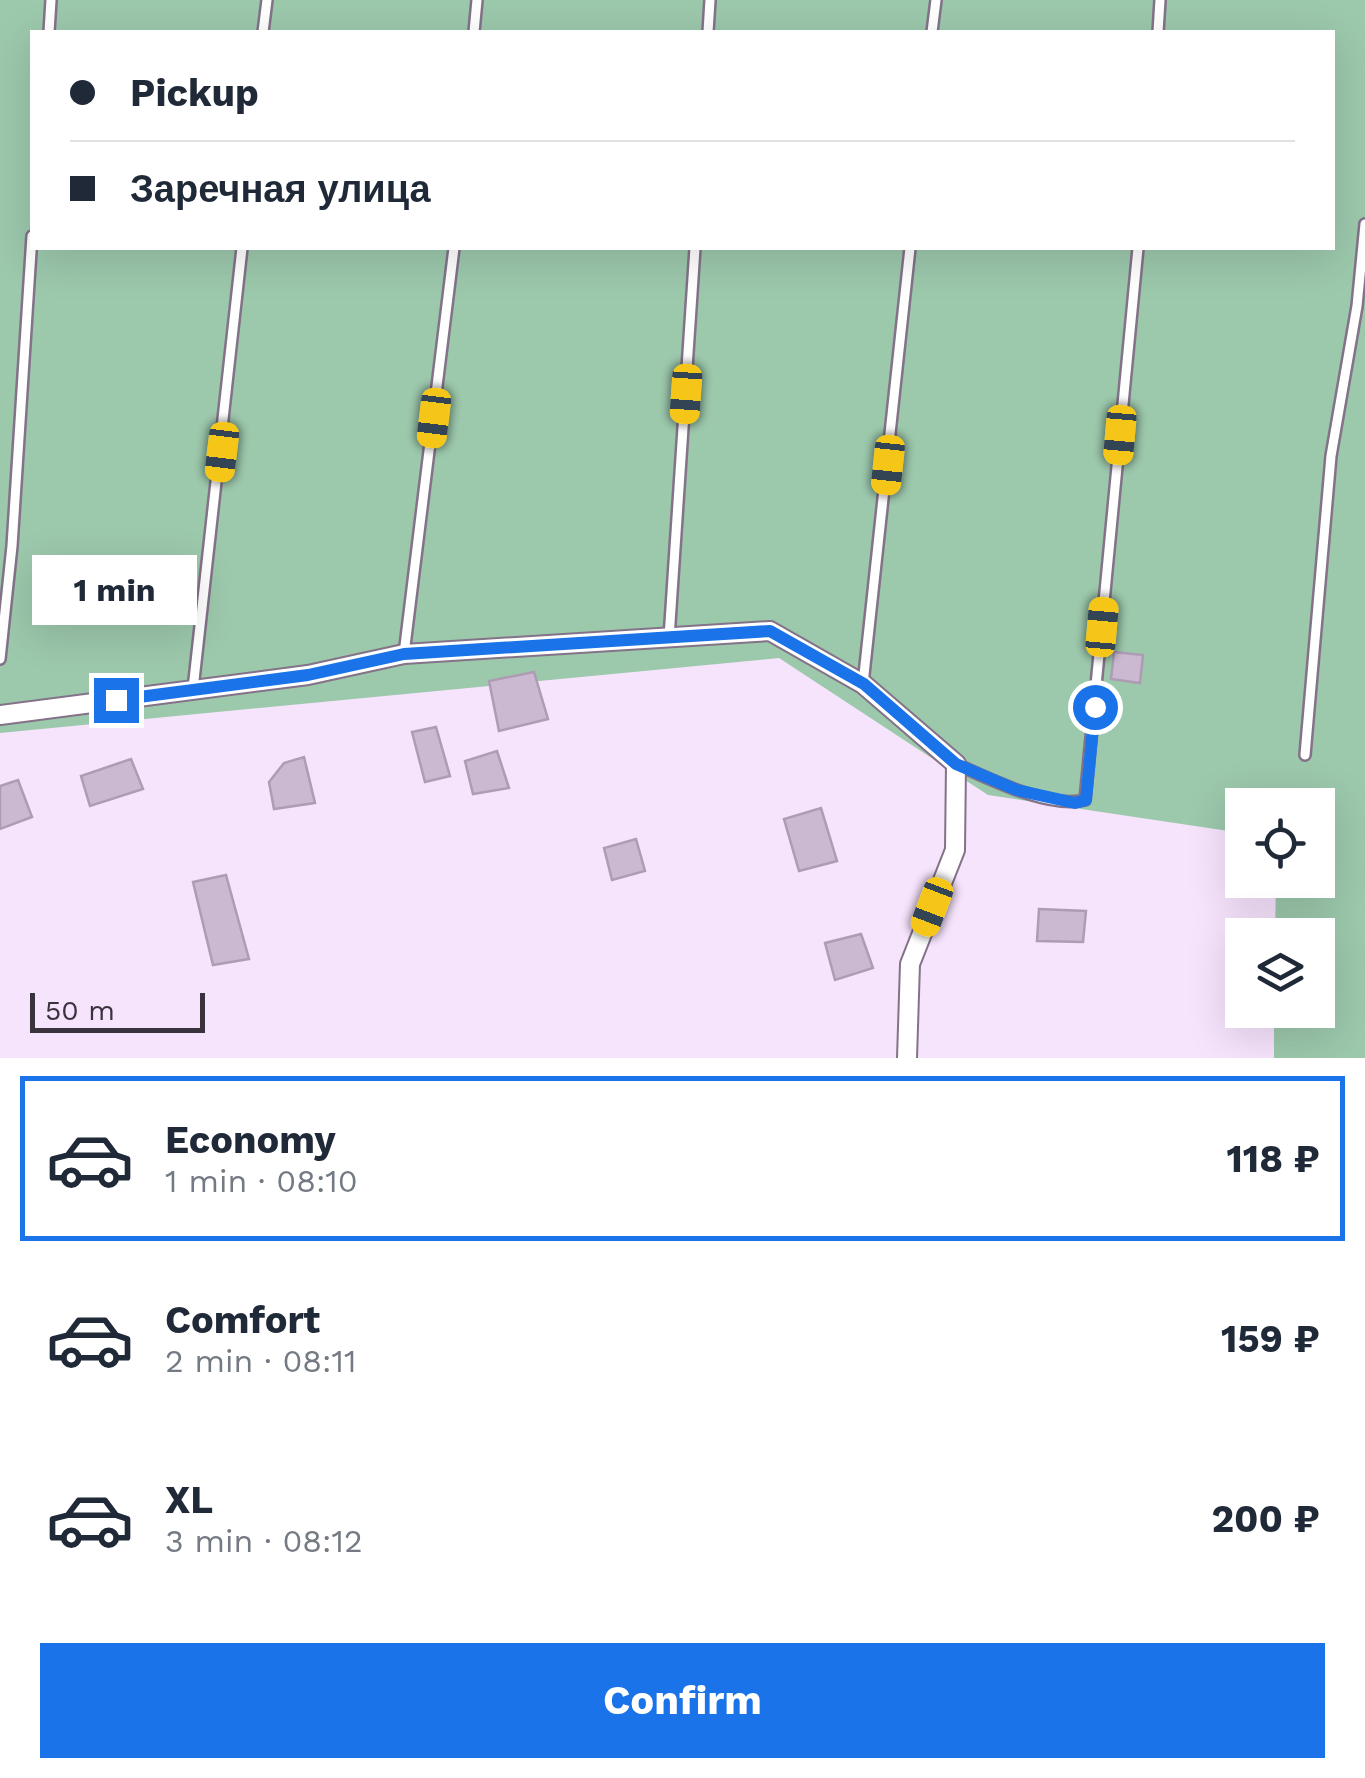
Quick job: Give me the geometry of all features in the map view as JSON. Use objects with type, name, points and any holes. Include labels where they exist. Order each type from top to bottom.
[{"type":"street","points":[[0,715],[308,675],[404,654],[770,631],[864,684],[956,764],[955,850],[910,964],[907,1058]]},
{"type":"lane","points":[[49,30],[52,0]]},
{"type":"lane","points":[[263,30],[266,0]]},
{"type":"lane","points":[[474,30],[478,0]]},
{"type":"lane","points":[[708,30],[710,0]]},
{"type":"lane","points":[[932,30],[936,0]]},
{"type":"lane","points":[[1158,30],[1160,0]]},
{"type":"lane","points":[[1305,756],[1331,456],[1365,224]]},
{"type":"lane","points":[[0,659],[12,546],[31,250]]},
{"type":"lane","points":[[193,689],[242,250]]},
{"type":"lane","points":[[404,654],[454,250]]},
{"type":"lane","points":[[669,638],[695,250]]},
{"type":"lane","points":[[864,684],[910,250]]},
{"type":"lane","points":[[956,764],[1017,790],[1075,803],[1086,800],[1138,250]]},
{"type":"green space","points":[[0,0],[1365,0],[1365,1058],[1274,1058],[1274,1028],[1335,1028],[1335,918],[1275,918],[1276,898],[1335,898],[1335,788],[1225,788],[1225,830],[988,795],[779,658],[0,733]]},
{"type":"building","points":[[1114,652],[1143,655],[1140,683],[1111,679]]},
{"type":"building","points":[[534,672],[548,719],[499,731],[489,681]]},
{"type":"building","points":[[436,727],[450,776],[425,782],[412,732]]},
{"type":"building","points":[[497,751],[509,788],[473,794],[465,761]]},
{"type":"building","points":[[304,757],[315,803],[274,809],[269,782],[284,763]]},
{"type":"building","points":[[131,759],[143,789],[90,806],[81,776]]},
{"type":"building","points":[[18,780],[32,817],[0,829],[0,786]]},
{"type":"building","points":[[821,808],[837,861],[799,871],[784,819]]},
{"type":"building","points":[[636,839],[645,871],[612,880],[604,848]]},
{"type":"building","points":[[226,875],[249,959],[213,965],[193,882]]},
{"type":"building","points":[[1039,909],[1086,911],[1083,942],[1037,941]]},
{"type":"building","points":[[861,934],[873,968],[835,980],[825,943]]},
{"type":"route","points":[[116,700],[308,675],[404,654],[770,631],[864,684],[956,764],[1017,790],[1075,803],[1086,800],[1095,707]]}]
